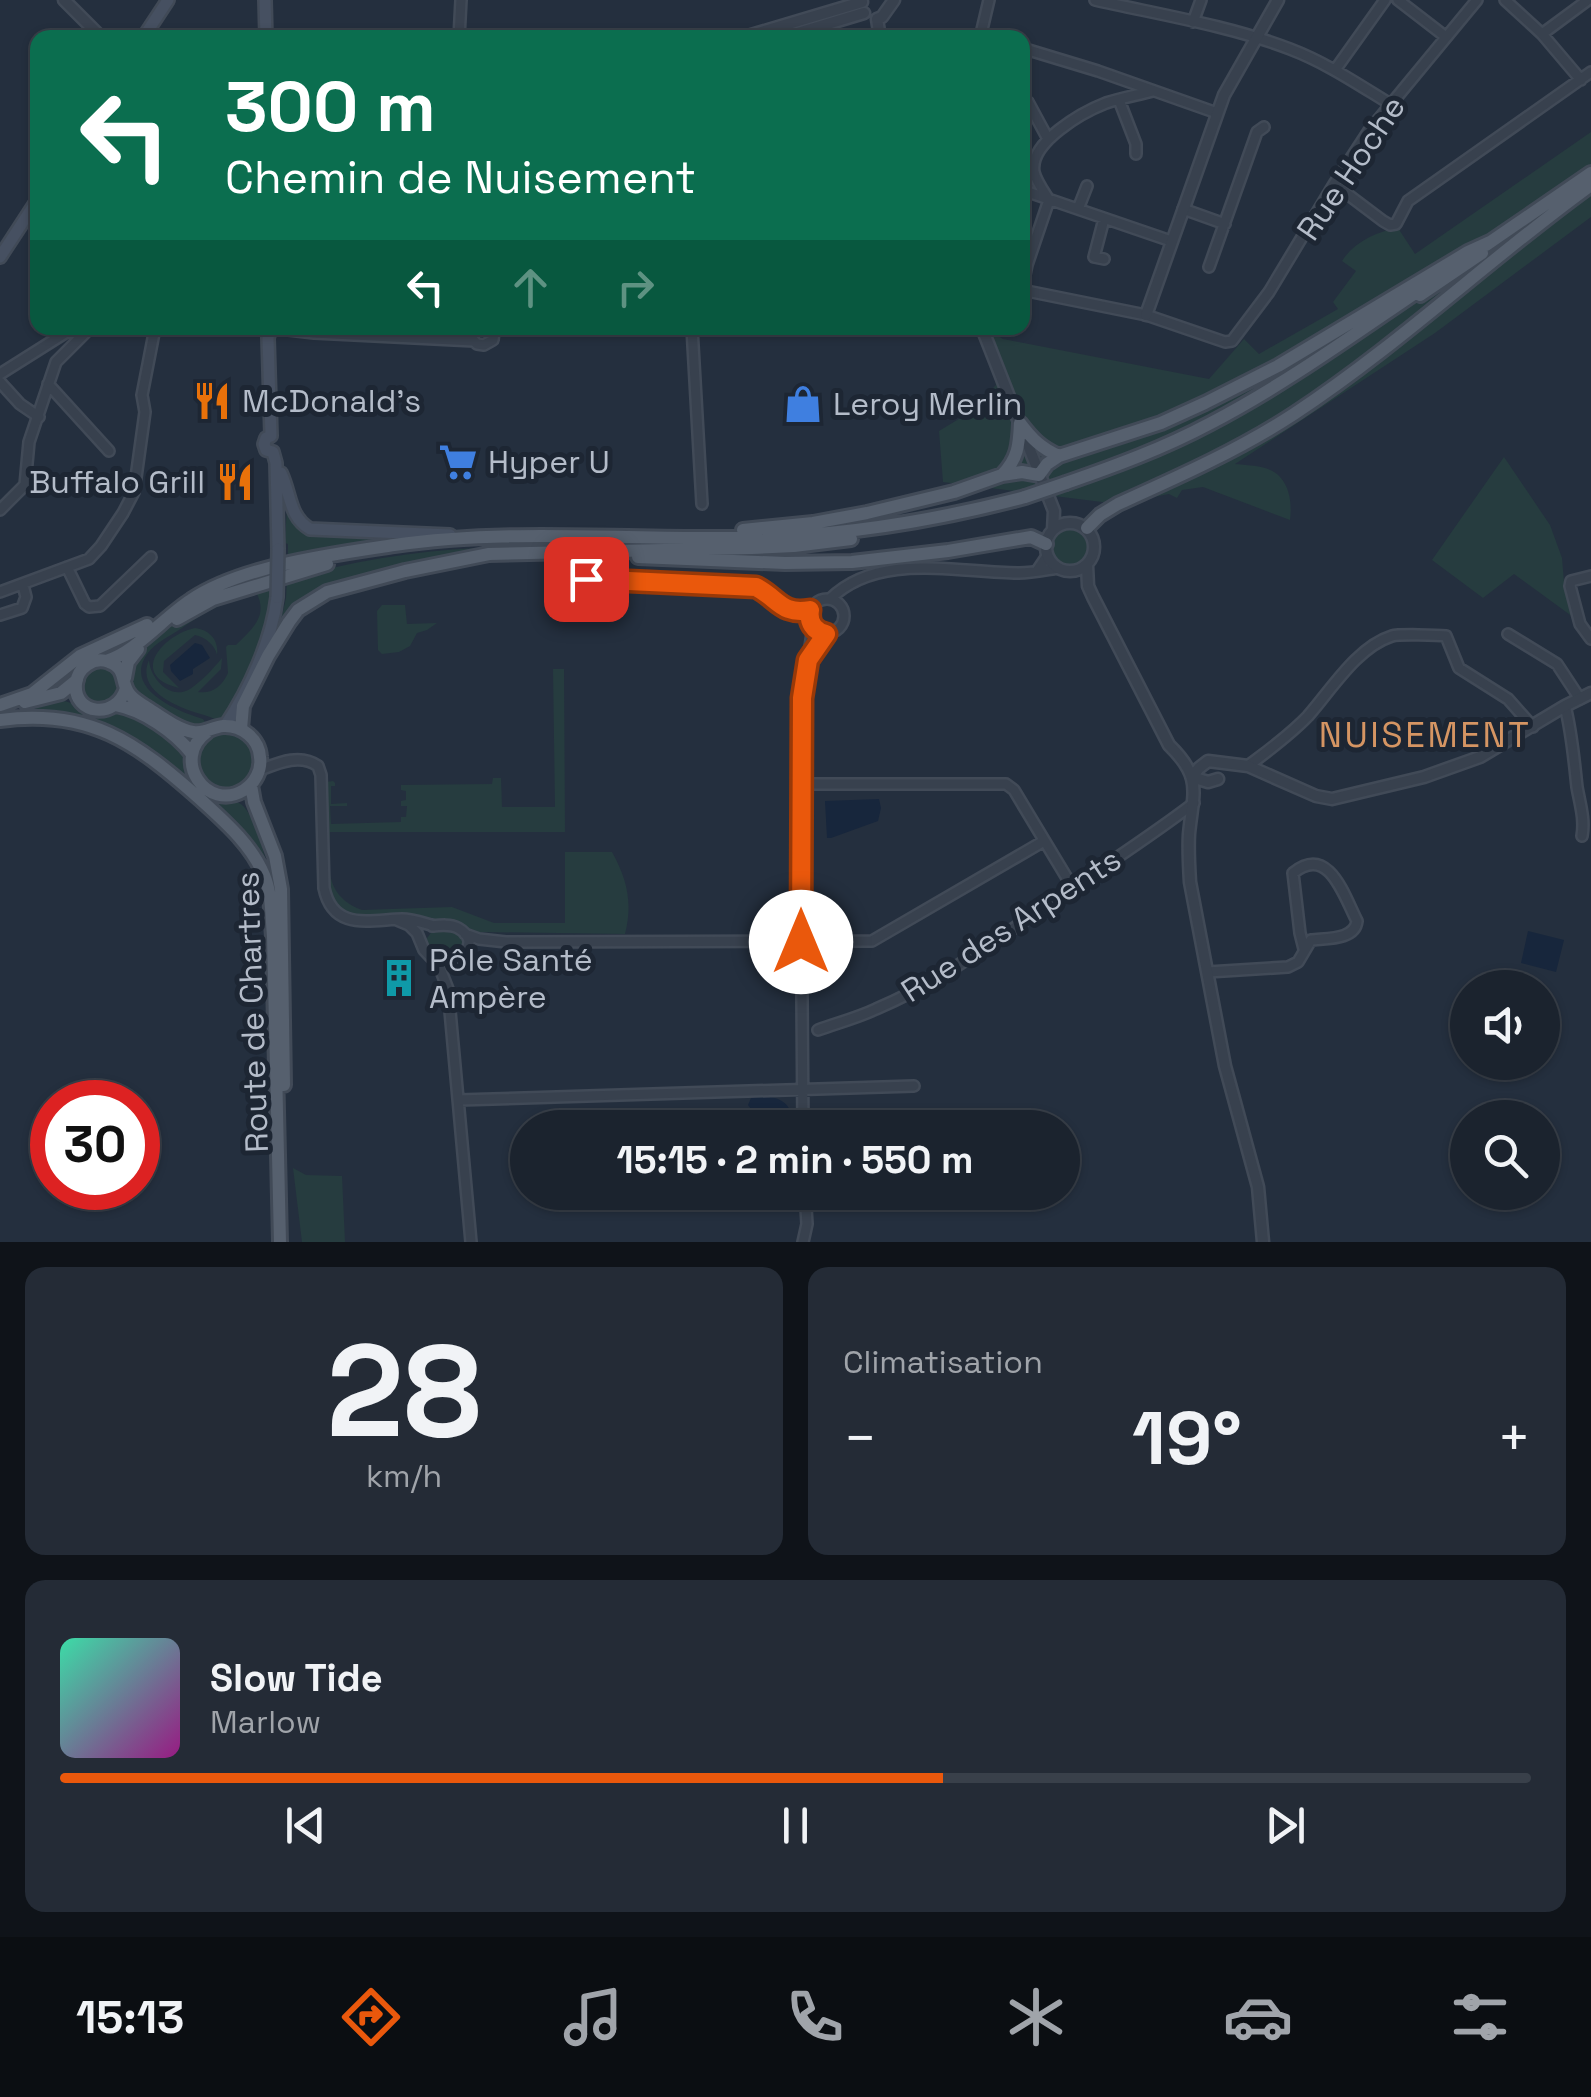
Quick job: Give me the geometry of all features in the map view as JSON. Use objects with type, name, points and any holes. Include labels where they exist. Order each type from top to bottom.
[{"type":"main road","points":[[147,30],[168,0]]},
{"type":"main road","points":[[266,0],[266,30]]},
{"type":"main road","points":[[1067,485],[1168,444],[1244,405],[1591,179]]},
{"type":"main road","points":[[192,598],[126,652],[82,668],[76,690],[80,700],[97,710],[116,706],[123,698],[130,659],[151,637],[213,599],[347,560],[475,544],[792,542],[902,528],[983,512],[1120,468],[1202,432],[1298,378],[1591,179]]},
{"type":"main road","points":[[1086,528],[1118,504],[1246,443],[1296,413],[1591,179]]},
{"type":"main road","points":[[0,257],[30,212]]},
{"type":"main road","points":[[646,537],[813,523],[914,503],[1002,475],[1039,475],[1059,456],[1161,423],[1205,404],[1278,366],[1490,242]]},
{"type":"main road","points":[[268,656],[282,612],[275,451],[281,444],[274,436],[270,335]]},
{"type":"main road","points":[[1020,423],[1033,440],[1059,456]]},
{"type":"main road","points":[[1002,475],[1018,451],[1020,423]]},
{"type":"main road","points":[[275,451],[294,515],[310,529],[489,536],[744,538],[833,533],[912,522],[1026,498]]},
{"type":"main road","points":[[281,548],[285,510],[282,474]]},
{"type":"main road","points":[[241,729],[243,706],[268,656],[298,610],[314,598],[344,587],[505,552],[794,546],[877,536],[902,528]]},
{"type":"main road","points":[[0,712],[32,694],[80,656],[140,630],[192,598],[271,568],[394,545],[489,536]]},
{"type":"main road","points":[[456,560],[593,556],[852,562],[1031,537],[1047,550]]},
{"type":"main road","points":[[226,726],[267,641],[280,596]]},
{"type":"main road","points":[[106,661],[120,669],[138,702],[179,727],[207,732],[226,726],[241,729],[253,739],[260,752],[260,770],[251,785],[233,794],[216,794],[202,785],[193,771],[192,754],[198,739],[207,732]]},
{"type":"main road","points":[[0,712],[60,693],[77,680]]},
{"type":"main road","points":[[0,712],[60,698],[80,700]]},
{"type":"main road","points":[[116,706],[134,711],[164,729],[192,754]]},
{"type":"main road","points":[[0,712],[65,719],[114,735],[147,754],[207,805],[247,846],[262,872],[268,887],[273,936],[283,1242]]},
{"type":"main road","name":"Route de Chartres","points":[[251,785],[275,856],[281,889],[283,1242]]},
{"type":"main road","name":"Route de Chartres","points":[[233,794],[250,810],[268,858],[274,889],[273,936]]},
{"type":"street","points":[[64,0],[94,30]]},
{"type":"street","points":[[460,30],[462,0]]},
{"type":"street","points":[[863,5],[868,18],[876,19],[894,0]]},
{"type":"street","points":[[982,30],[989,0]]},
{"type":"street","points":[[1094,0],[1120,3],[1290,48],[1392,105]]},
{"type":"street","points":[[1193,22],[1201,0]]},
{"type":"street","points":[[1030,292],[1146,315],[1216,114],[1278,0]]},
{"type":"street","points":[[1335,70],[1385,0]]},
{"type":"street","points":[[1398,0],[1446,37]]},
{"type":"street","name":"Rue Hoche","points":[[1146,315],[1232,341],[1269,292],[1368,132],[1477,0]]},
{"type":"street","points":[[1505,0],[1542,34],[1580,80]]},
{"type":"street","points":[[1542,34],[1588,0]]},
{"type":"street","points":[[771,30],[863,5]]},
{"type":"street","points":[[801,30],[863,5]]},
{"type":"street","points":[[876,19],[878,30]]},
{"type":"street","points":[[1030,50],[1216,114]]},
{"type":"street","points":[[1334,184],[1383,221],[1396,224],[1408,200],[1591,72]]},
{"type":"street","points":[[1050,200],[1034,174],[1035,158],[1048,139],[1105,104],[1153,91]]},
{"type":"street","points":[[1120,100],[1136,154]]},
{"type":"street","points":[[1030,106],[1048,139]]},
{"type":"street","points":[[1209,267],[1257,132],[1264,128]]},
{"type":"street","points":[[1078,209],[1087,186]]},
{"type":"street","points":[[1030,193],[1172,241]]},
{"type":"street","points":[[1030,257],[1050,200]]},
{"type":"street","points":[[1183,210],[1224,224]]},
{"type":"street","points":[[1104,219],[1094,257],[1104,260]]},
{"type":"street","points":[[0,374],[62,335]]},
{"type":"street","points":[[0,510],[25,485],[29,442],[56,362],[83,335]]},
{"type":"street","points":[[0,592],[89,558],[123,513],[134,492],[144,412],[142,394],[154,335]]},
{"type":"street","points":[[473,335],[484,345],[494,335]]},
{"type":"street","points":[[692,335],[702,504]]},
{"type":"street","points":[[985,335],[1054,510],[1053,530],[1036,571]]},
{"type":"street","points":[[0,382],[20,404],[39,417]]},
{"type":"street","points":[[48,384],[110,451]]},
{"type":"street","points":[[1054,510],[1092,535],[1095,551],[1087,565],[1088,586]]},
{"type":"street","points":[[1053,530],[1070,522]]},
{"type":"street","points":[[1047,550],[1058,568]]},
{"type":"street","points":[[67,567],[84,604],[94,607],[100,606],[151,557]]},
{"type":"street","points":[[1071,572],[1087,565]]},
{"type":"street","points":[[802,1110],[800,784],[802,698],[811,619],[820,600],[830,599],[863,577],[882,571],[1020,572],[1058,568],[1071,572],[1088,586],[1168,745],[1192,777],[1195,789],[1188,855],[1190,882],[1226,1066],[1258,1186],[1263,1242]]},
{"type":"street","points":[[1591,576],[1571,582],[1580,624],[1591,639]]},
{"type":"street","points":[[560,578],[756,587],[783,608],[811,619],[826,634]]},
{"type":"street","points":[[841,606],[851,584]]},
{"type":"street","points":[[0,615],[22,608],[26,598],[23,585]]},
{"type":"street","points":[[808,660],[826,634],[842,624],[841,606],[830,599]]},
{"type":"street","points":[[1192,777],[1208,782],[1218,779],[1285,738],[1346,668],[1393,634],[1446,636],[1459,668],[1508,698],[1532,726]]},
{"type":"street","points":[[1180,756],[1244,766],[1332,799],[1424,777],[1480,757],[1586,696],[1557,664],[1508,634]]},
{"type":"street","points":[[1565,706],[1584,823],[1582,836]]},
{"type":"street","points":[[260,752],[284,760],[310,760],[320,771],[324,888],[330,906],[352,920],[412,920],[455,926],[479,939],[872,941],[1044,841]]},
{"type":"street","points":[[260,770],[284,760]]},
{"type":"street","points":[[1192,777],[1208,762]]},
{"type":"street","points":[[1208,762],[1216,766],[1218,779]]},
{"type":"street","points":[[1194,802],[1218,779]]},
{"type":"street","points":[[800,784],[1006,784],[1014,790],[1073,888]]},
{"type":"street","name":"Rue des Arpents","points":[[818,1030],[875,1010],[929,983],[989,946],[1194,802]]},
{"type":"street","points":[[1208,972],[1288,967],[1298,962],[1311,940],[1351,934],[1357,921],[1329,869],[1320,865],[1298,868],[1293,873],[1304,949]]},
{"type":"street","points":[[397,920],[422,939],[424,950],[435,960],[448,989],[472,1242]]},
{"type":"street","points":[[422,939],[428,928],[434,926]]},
{"type":"street","points":[[448,989],[468,942],[465,934]]},
{"type":"street","points":[[435,960],[506,942]]},
{"type":"street","points":[[459,1100],[914,1086]]},
{"type":"street","points":[[803,1242],[807,1210]]},
{"type":"green space","points":[[1591,132],[1591,217],[1435,333],[1235,464],[1261,467],[1277,474],[1289,494],[1290,520],[1203,487],[1182,490],[1177,498],[1169,494],[1118,504],[943,482],[939,431],[967,414],[996,385],[986,335],[1209,379],[1244,339],[1259,354],[1338,309],[1333,302],[1356,271],[1342,261],[1359,243],[1398,228],[1415,254]]},
{"type":"green space","points":[[1504,457],[1550,525],[1562,558],[1573,617],[1514,574],[1483,598],[1432,560]]},
{"type":"green space","points":[[287,505],[295,522],[429,536],[288,559]]},
{"type":"green space","points":[[1071,525],[1086,531],[1092,546],[1086,561],[1071,567],[1056,561],[1050,546],[1056,531]]},
{"type":"green space","points":[[477,548],[561,548],[503,551],[331,588],[279,628],[287,579],[381,558]]},
{"type":"green space","points":[[274,583],[264,636],[226,718],[215,719],[172,703],[154,690],[146,671],[149,660],[162,686],[183,692],[222,658],[221,669],[198,692],[216,688],[228,673],[226,647],[236,645],[260,615],[256,592],[216,608],[162,640],[148,653],[142,666],[142,678],[156,697],[203,719],[204,726],[174,719],[136,692],[132,670],[140,652],[154,637],[192,613]]},
{"type":"green space","points":[[382,605],[405,605],[407,624],[437,623],[417,633],[410,646],[382,654],[378,650],[377,611]]},
{"type":"green space","points":[[195,628],[212,637],[217,655],[209,642],[195,635],[164,661],[163,672],[179,688],[164,682],[155,675],[156,656],[171,639]]},
{"type":"green space","points":[[100,666],[114,671],[119,685],[114,699],[100,704],[86,699],[81,685],[86,671]]},
{"type":"green space","points":[[553,669],[564,669],[565,832],[330,832],[331,878],[341,897],[362,910],[452,907],[494,923],[565,923],[565,852],[612,852],[627,891],[625,934],[482,932],[476,936],[428,922],[358,918],[340,910],[327,882],[326,782],[335,783],[331,786],[331,804],[347,803],[330,806],[331,824],[401,822],[407,806],[401,806],[406,791],[401,790],[401,785],[492,784],[493,778],[501,778],[502,807],[555,807]]},
{"type":"green space","points":[[61,701],[96,716],[124,713],[172,741],[185,756],[196,788],[244,807],[258,835],[269,873],[144,748],[24,712]]},
{"type":"green space","points":[[226,732],[247,740],[255,761],[247,782],[226,790],[205,782],[197,761],[205,740]]},
{"type":"green space","points":[[455,929],[463,937],[463,949],[459,954],[436,957],[425,941],[433,930]]},
{"type":"green space","points":[[293,1168],[306,1175],[342,1176],[345,1242],[302,1242]]},
{"type":"water","points":[[195,643],[202,645],[210,658],[180,681],[170,665]]},
{"type":"water","points":[[879,799],[878,821],[827,838],[825,801]]},
{"type":"water","points":[[1528,931],[1564,940],[1556,970],[1521,963]]},
{"type":"water","points":[[751,1098],[773,1098],[790,1110],[752,1110],[748,1105]]},
{"type":"place","name":"McDonald's","points":[[212,401]]},
{"type":"place","name":"Leroy Merlin","points":[[803,404]]},
{"type":"place","name":"Hyper U","points":[[458,462]]},
{"type":"place","name":"Buffalo Grill","points":[[235,482]]},
{"type":"place","name":"Pôle Santé Ampère","points":[[399,978]]},
{"type":"district","name":"NUISEMENT","points":[[1425,735]]},
{"type":"route","points":[[586,579],[756,587],[783,608],[795,612],[810,610],[813,627],[826,634],[808,660],[802,698],[801,942]]}]
